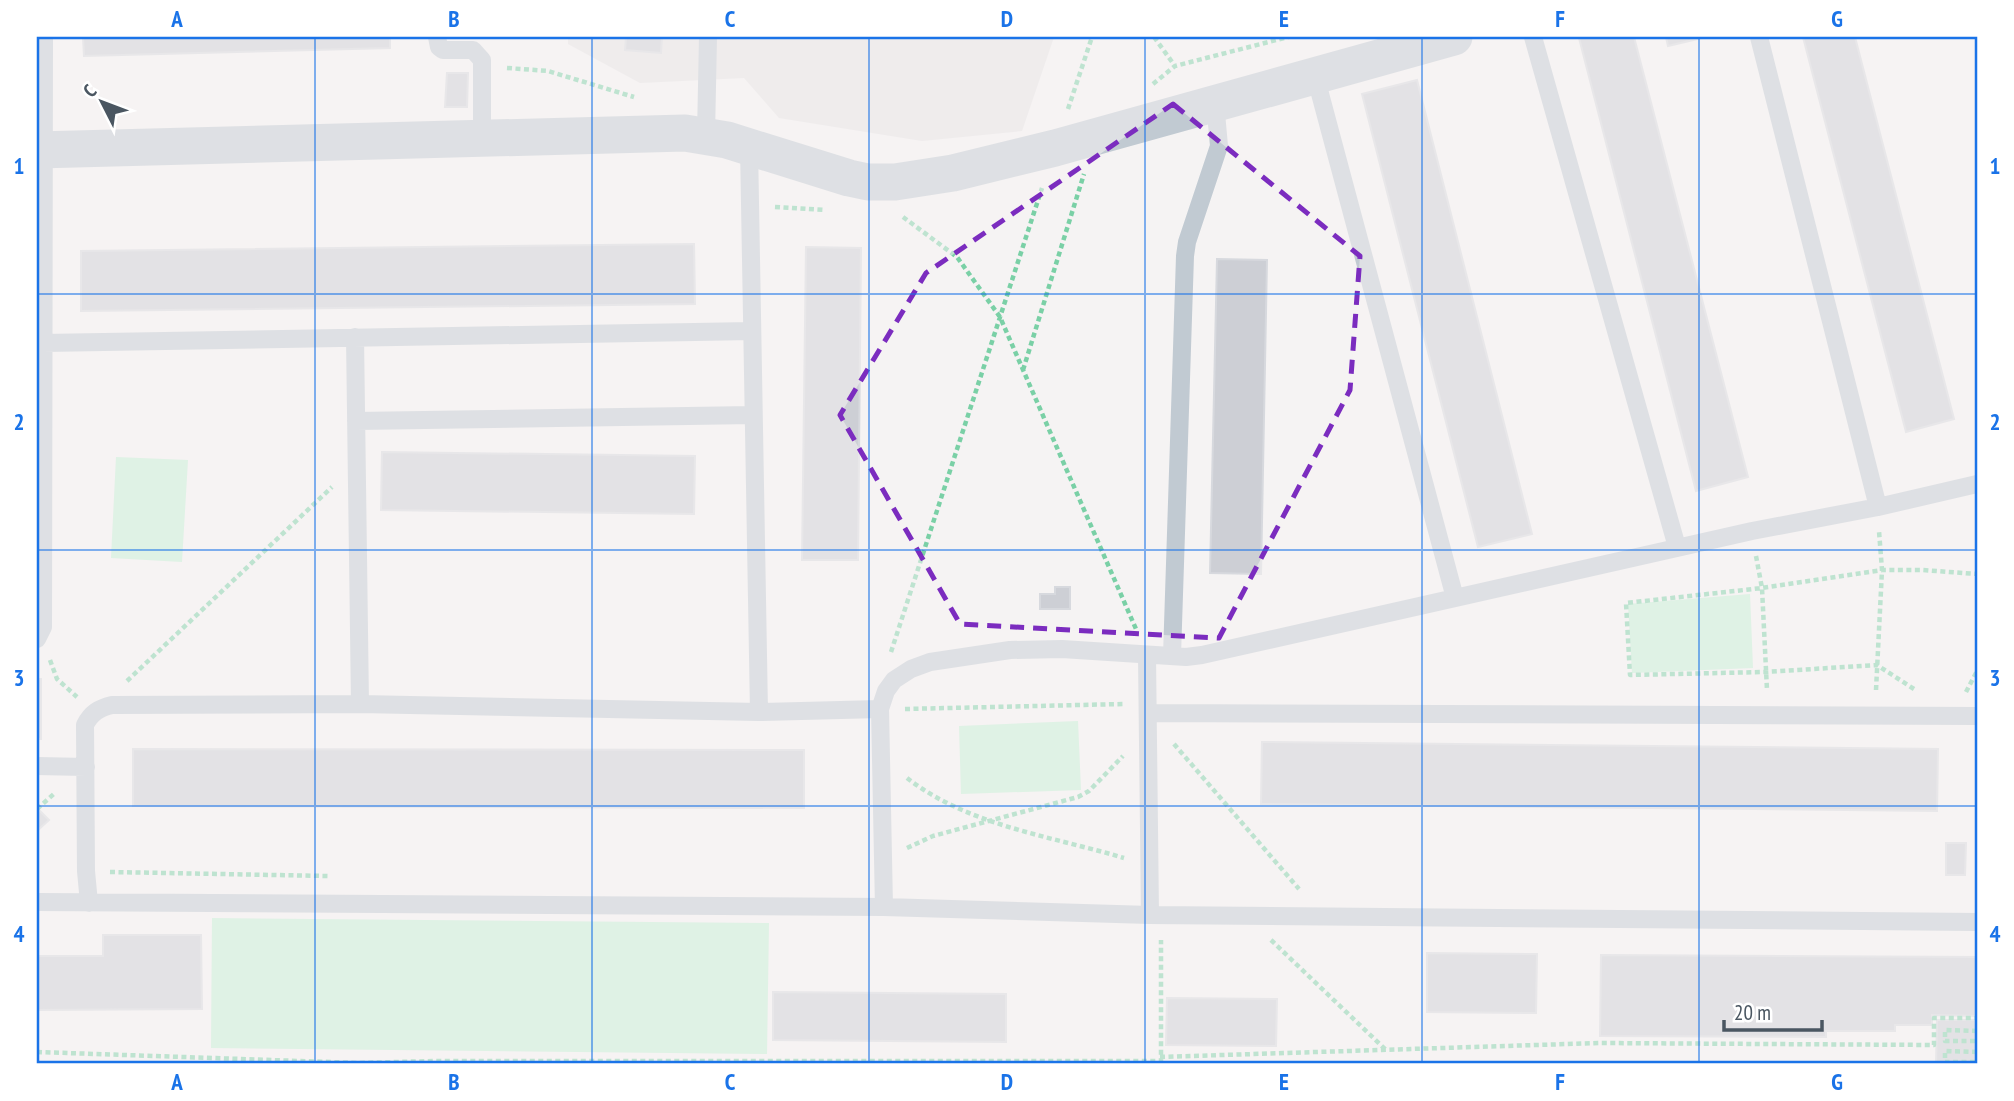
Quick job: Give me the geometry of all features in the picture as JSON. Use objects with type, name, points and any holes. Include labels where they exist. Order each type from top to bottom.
[{"type":"street","points":[[40,150],[685,133],[706,135],[749,146],[868,182],[921,180],[1055,148],[1454,37]]},
{"type":"lane","points":[[37,639],[43,627],[40,150],[44,37]]},
{"type":"lane","points":[[437,37],[439,47],[443,50],[476,52],[482,60],[482,138]]},
{"type":"lane","points":[[706,135],[708,37]]},
{"type":"lane","points":[[1533,37],[1677,547]]},
{"type":"lane","points":[[1759,37],[1878,507]]},
{"type":"lane","points":[[1315,75],[1455,598]]},
{"type":"lane","points":[[1172,656],[1185,256],[1187,242],[1219,146],[1215,102]]},
{"type":"lane","points":[[749,146],[759,712]]},
{"type":"lane","points":[[43,342],[752,331]]},
{"type":"lane","points":[[355,337],[360,704]]},
{"type":"lane","points":[[356,421],[753,415]]},
{"type":"lane","points":[[884,907],[880,709],[886,691],[894,680],[911,669],[930,662],[1010,650],[1062,649],[1147,656],[1202,655],[1677,547],[1878,507],[1977,484]]},
{"type":"lane","points":[[1147,656],[1149,866],[1155,915]]},
{"type":"lane","points":[[89,903],[86,872],[85,725],[94,712],[112,705],[360,704],[759,712],[880,709]]},
{"type":"lane","points":[[1148,715],[1977,716]]},
{"type":"lane","points":[[37,766],[86,766]]},
{"type":"lane","points":[[37,902],[884,907],[1155,915],[1977,922]]},
{"type":"path","points":[[894,680],[891,653],[1092,37]]},
{"type":"path","points":[[1154,37],[1175,66]]},
{"type":"path","points":[[1148,91],[1156,80],[1175,66],[1288,37]]},
{"type":"path","points":[[482,66],[548,71],[640,99]]},
{"type":"path","points":[[1023,371],[1097,136]]},
{"type":"path","points":[[868,182],[900,214],[957,257],[1000,317],[1147,656]]},
{"type":"path","points":[[94,712],[357,463]]},
{"type":"path","points":[[1752,531],[1762,588],[1765,672],[1770,715]]},
{"type":"path","points":[[1876,715],[1881,556]]},
{"type":"path","points":[[1954,716],[1877,665],[1765,672],[1630,675],[1626,603],[1762,588],[1882,570],[1923,569],[1977,574]]},
{"type":"path","points":[[880,709],[1148,715],[1299,889]]},
{"type":"path","points":[[883,863],[933,836],[1078,797],[1089,791],[1148,715]]},
{"type":"path","points":[[881,753],[901,773],[944,803],[1045,838],[1149,866]]},
{"type":"path","points":[[37,1052],[359,1063],[434,1060],[1161,1061],[1155,915]]},
{"type":"path","points":[[1246,916],[1387,1051]]},
{"type":"path","points":[[1160,1057],[1600,1043],[1934,1045],[1934,1018],[1977,1018]]},
{"type":"path","points":[[1977,1031],[1945,1030],[1945,1041],[1977,1041]]},
{"type":"path","points":[[1977,1052],[1945,1051],[1945,1062],[1977,1062]]},
{"type":"highlighted area","points":[[1173,104],[1360,256],[1350,390],[1219,638],[960,624],[840,415],[926,273]]},
{"type":"shaded area","points":[[568,37],[1054,37],[1022,131],[922,141],[779,118],[744,78],[640,83],[568,44]]},
{"type":"green space","points":[[116,457],[188,460],[182,562],[111,558]]},
{"type":"green space","points":[[1750,594],[1753,668],[1632,673],[1628,604]]},
{"type":"green space","points":[[1078,721],[1081,790],[961,794],[959,726]]},
{"type":"green space","points":[[212,918],[769,923],[767,1054],[211,1048]]},
{"type":"building","points":[[83,37],[390,37],[390,48],[84,56]]},
{"type":"building","points":[[626,37],[662,37],[661,53],[625,50]]},
{"type":"building","points":[[1634,37],[1748,477],[1696,491],[1579,38]]},
{"type":"building","points":[[1666,37],[1706,37],[1668,46]]},
{"type":"building","points":[[1803,37],[1855,37],[1954,419],[1906,432]]},
{"type":"building","points":[[447,73],[468,73],[467,107],[445,107]]},
{"type":"building","points":[[1417,80],[1532,534],[1478,547],[1362,94]]},
{"type":"building","points":[[694,244],[695,304],[81,311],[81,251]]},
{"type":"building","points":[[806,247],[861,248],[858,560],[802,560]]},
{"type":"building","points":[[1217,259],[1267,260],[1261,574],[1210,573]]},
{"type":"building","points":[[382,452],[695,456],[694,514],[381,510]]},
{"type":"building","points":[[1055,587],[1070,587],[1070,609],[1040,609],[1040,594],[1055,594]]},
{"type":"building","points":[[37,679],[41,679],[41,739],[37,739]]},
{"type":"building","points":[[1262,742],[1938,749],[1937,811],[1261,804]]},
{"type":"building","points":[[133,749],[804,750],[804,808],[133,806]]},
{"type":"building","points":[[39,810],[49,820],[37,831],[37,812]]},
{"type":"building","points":[[1946,843],[1966,843],[1965,875],[1946,875]]},
{"type":"building","points":[[103,935],[201,935],[202,1009],[37,1010],[37,956],[103,956]]},
{"type":"building","points":[[1427,953],[1537,954],[1536,1013],[1427,1012]]},
{"type":"building","points":[[1601,955],[1977,957],[1977,1016],[1932,1015],[1932,1025],[1895,1025],[1895,1031],[1826,1031],[1826,1037],[1600,1036]]},
{"type":"building","points":[[773,992],[1006,994],[1006,1042],[773,1040]]},
{"type":"building","points":[[1167,998],[1277,999],[1276,1046],[1166,1045]]},
{"type":"building","points":[[1937,1020],[1977,1020],[1977,1064],[1936,1064]]}]
